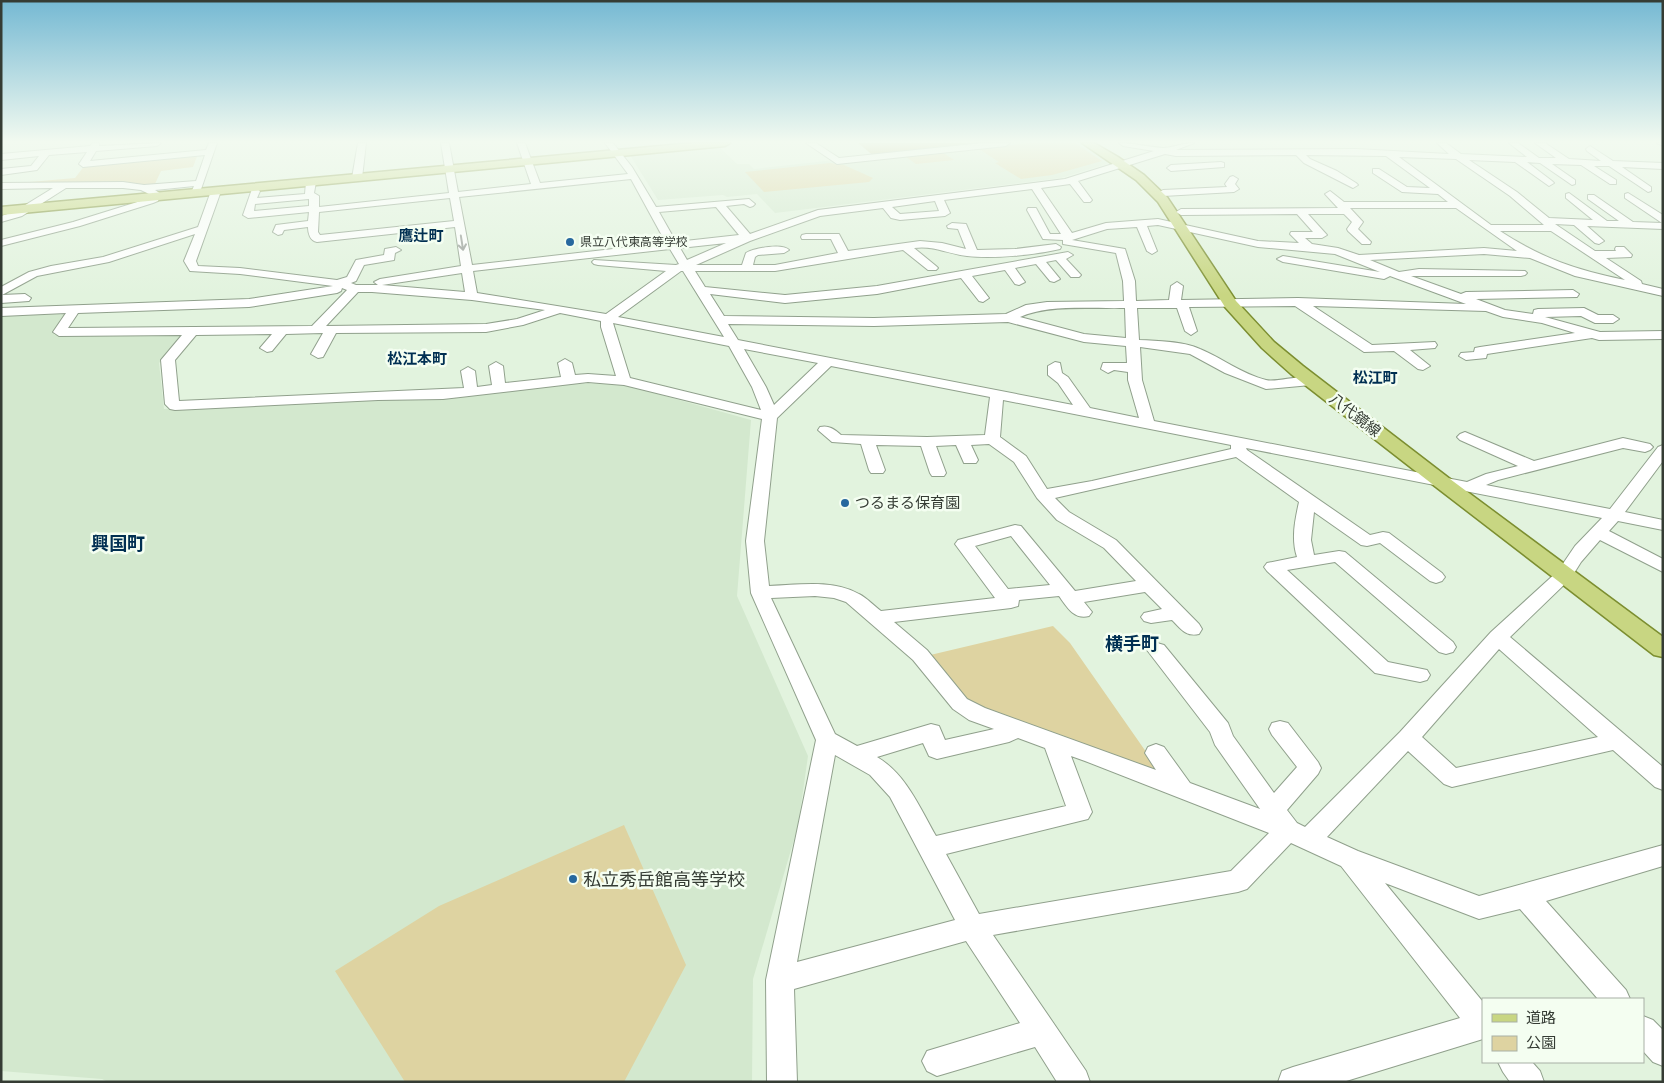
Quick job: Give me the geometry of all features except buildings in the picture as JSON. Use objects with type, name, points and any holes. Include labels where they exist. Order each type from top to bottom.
[{"type":"main road","points":[[1,211],[169,194]]},
{"type":"main road","name":"八代鏡線","points":[[1158,194],[1184,222]]},
{"type":"main road","name":"八代鏡線","points":[[1164,194],[1236,304],[1268,345],[1311,381],[1457,485]]},
{"type":"main road","name":"八代鏡線","points":[[1236,304],[1276,344],[1305,369],[1567,571],[1663,649]]},
{"type":"main road","name":"八代鏡線","points":[[1567,571],[1663,638]]},
{"type":"street","points":[[1,219],[18,214],[51,194]]},
{"type":"street","points":[[215,194],[190,261],[194,269],[240,272],[347,287],[472,296],[561,309],[828,361],[1004,391],[1085,412],[1238,447],[1457,485],[1663,525]]},
{"type":"street","points":[[254,194],[248,215],[477,194]]},
{"type":"street","points":[[643,194],[683,267],[733,342],[766,399],[770,417],[755,541],[760,592],[826,740],[780,980],[782,1082]]},
{"type":"street","points":[[1,312],[249,303],[466,269],[747,238],[769,232],[818,213],[976,194]]},
{"type":"street","points":[[982,194],[989,205]]},
{"type":"street","points":[[1039,194],[1075,275]]},
{"type":"street","points":[[1082,194],[1087,200]]},
{"type":"street","points":[[1441,194],[1488,228],[1532,255],[1567,270],[1663,293]]},
{"type":"street","points":[[1514,194],[1527,202],[1550,224],[1639,285],[1638,287]]},
{"type":"street","points":[[961,195],[966,207]]},
{"type":"street","points":[[1,243],[95,220],[150,201],[156,196]]},
{"type":"street","points":[[252,202],[314,196],[313,232],[317,240],[398,227],[460,223]]},
{"type":"street","points":[[454,196],[472,296]]},
{"type":"street","points":[[1569,196],[1605,224]]},
{"type":"street","points":[[1628,196],[1663,220]]},
{"type":"street","points":[[1591,197],[1631,225]]},
{"type":"street","points":[[885,204],[895,216],[945,213],[938,198]]},
{"type":"street","points":[[1317,199],[1339,203],[1457,205]]},
{"type":"street","points":[[652,210],[746,201],[750,204]]},
{"type":"street","points":[[697,288],[784,298],[877,290],[1039,261],[1093,228],[1141,223],[1184,222],[1299,211],[1339,203]]},
{"type":"street","points":[[1339,203],[1358,222],[1352,229],[1366,242]]},
{"type":"street","points":[[717,204],[721,206],[747,238]]},
{"type":"street","points":[[1032,210],[1047,237],[1063,245]]},
{"type":"street","points":[[1299,211],[1322,234],[1295,234],[1309,247]]},
{"type":"street","points":[[1184,222],[1258,244],[1338,251],[1395,274],[1412,286]]},
{"type":"street","points":[[1576,222],[1599,241]]},
{"type":"street","points":[[1488,228],[1576,222],[1663,226]]},
{"type":"street","points":[[278,232],[280,227],[314,223]]},
{"type":"street","points":[[1141,223],[1152,251]]},
{"type":"street","points":[[952,226],[962,226],[973,253]]},
{"type":"street","points":[[1,292],[18,281],[50,269],[117,257],[201,229]]},
{"type":"street","points":[[900,232],[907,245],[932,268]]},
{"type":"street","points":[[806,237],[818,237],[823,248],[843,251]]},
{"type":"street","points":[[624,381],[606,327],[607,319],[683,267],[747,238]]},
{"type":"street","points":[[563,258],[683,267],[775,268],[843,251],[873,246],[932,244],[973,253],[1013,248],[1119,243],[1129,281],[1129,306],[1135,380],[1148,425]]},
{"type":"street","points":[[1593,254],[1627,255],[1620,249]]},
{"type":"street","points":[[747,268],[750,255],[756,252],[784,250]]},
{"type":"street","points":[[316,329],[347,287],[360,262],[390,258],[388,251]]},
{"type":"street","points":[[1355,257],[1484,251],[1532,255]]},
{"type":"street","points":[[961,256],[983,298]]},
{"type":"street","points":[[1283,259],[1412,286],[1453,302],[1503,313],[1584,312],[1595,319],[1613,319]]},
{"type":"street","points":[[1039,261],[1054,279]]},
{"type":"street","points":[[1377,266],[1439,262],[1450,271]]},
{"type":"street","points":[[69,278],[91,263]]},
{"type":"street","points":[[1008,266],[1019,282]]},
{"type":"street","points":[[1395,274],[1450,271],[1476,274],[1521,273]]},
{"type":"street","points":[[1,283],[18,281]]},
{"type":"street","points":[[1178,286],[1178,305],[1191,331]]},
{"type":"street","points":[[1008,318],[1030,308],[1047,306],[1298,302],[1453,302],[1573,294]]},
{"type":"street","points":[[1,299],[25,298]]},
{"type":"street","points":[[1298,302],[1369,349],[1430,345]]},
{"type":"street","points":[[74,310],[59,332],[332,329],[444,333],[500,326],[561,309]]},
{"type":"street","points":[[1512,313],[1630,346]]},
{"type":"street","points":[[719,320],[874,322],[1008,318],[1084,338],[1174,346],[1194,351],[1230,370],[1266,385],[1311,381]]},
{"type":"street","points":[[318,354],[332,329]]},
{"type":"street","points":[[267,348],[282,330]]},
{"type":"street","points":[[191,332],[168,360],[172,404],[175,406],[378,396],[443,395],[588,378],[624,381],[770,417]]},
{"type":"street","points":[[1466,356],[1481,355],[1480,352],[1595,335],[1663,335]]},
{"type":"street","points":[[1398,348],[1424,366]]},
{"type":"street","points":[[770,417],[828,361]]},
{"type":"street","points":[[565,362],[569,380]]},
{"type":"street","points":[[496,366],[499,388]]},
{"type":"street","points":[[1055,366],[1055,375],[1063,380],[1085,412]]},
{"type":"street","points":[[1108,369],[1108,366],[1134,368]]},
{"type":"street","points":[[468,370],[471,391]]},
{"type":"street","points":[[992,439],[1004,391]]},
{"type":"street","points":[[825,430],[837,439],[927,442],[992,439],[1020,459],[1043,494],[1063,516],[1110,544],[1192,629]]},
{"type":"street","points":[[1465,437],[1532,466]]},
{"type":"street","points":[[867,440],[877,470]]},
{"type":"street","points":[[962,441],[970,460]]},
{"type":"street","points":[[927,442],[938,473]]},
{"type":"street","points":[[1457,485],[1623,443],[1645,447]]},
{"type":"street","points":[[1043,494],[1092,486],[1238,447]]},
{"type":"street","points":[[1238,447],[1308,500],[1367,541],[1383,537],[1436,576]]},
{"type":"street","points":[[780,980],[972,927],[1238,880],[1298,835],[1408,738],[1498,637],[1567,571],[1598,532],[1614,516],[1663,450]]},
{"type":"street","points":[[1308,500],[1303,521],[1305,556],[1308,562]]},
{"type":"street","points":[[1072,600],[1015,530],[964,544],[1003,596],[1072,600],[1149,585]]},
{"type":"street","points":[[1598,532],[1663,566]]},
{"type":"street","points":[[1420,675],[1382,668],[1273,567],[1339,556],[1446,647]]},
{"type":"street","points":[[760,592],[815,590],[836,592],[853,598],[920,656],[960,704],[977,714],[1182,789],[1298,835],[1349,858],[1479,908],[1663,855]]},
{"type":"street","points":[[878,618],[1011,602]]},
{"type":"street","points":[[1152,617],[1177,613]]},
{"type":"street","points":[[1498,637],[1663,781]]},
{"type":"street","points":[[1157,650],[1220,729],[1223,739],[1274,809],[1298,835]]},
{"type":"street","points":[[854,756],[931,732],[937,750],[1009,734],[1010,727]]},
{"type":"street","points":[[1274,809],[1310,768],[1280,729]]},
{"type":"street","points":[[1408,738],[1452,778],[1617,741]]},
{"type":"street","points":[[826,740],[878,769],[898,790],[972,927],[1075,1082]]},
{"type":"street","points":[[930,848],[1080,812],[1054,742]]},
{"type":"street","points":[[1156,753],[1182,789]]},
{"type":"street","points":[[1349,858],[1482,1023]]},
{"type":"street","points":[[1524,896],[1615,998]]},
{"type":"street","points":[[1294,1082],[1482,1024]]},
{"type":"street","points":[[938,1061],[1042,1031]]},
{"type":"street","points":[[1644,1031],[1663,1052]]},
{"type":"street","points":[[1514,1063],[1529,1082]]},
{"type":"shaded area","points":[[654,194],[934,194],[775,213],[757,194],[658,200]]},
{"type":"shaded area","points":[[65,314],[54,335],[181,335],[180,339],[159,363],[164,409],[383,399],[569,384],[607,383],[629,386],[751,420],[737,596],[808,756],[798,826],[753,979],[752,1082],[108,1082],[102,1079],[1,1071],[1,316]]},
{"type":"green space","points":[[1053,626],[1070,643],[1165,779],[972,712],[926,656]]},
{"type":"green space","points":[[624,825],[686,965],[624,1082],[405,1082],[335,971],[439,906]]},
{"type":"place","name":"県立八代東高等学校","points":[[570,242]]},
{"type":"place","name":"つるまる保育園","points":[[845,503]]},
{"type":"place","name":"私立秀岳館高等学校","points":[[573,879]]},
{"type":"district","name":"鷹辻町","points":[[421,236]]},
{"type":"district","name":"松江本町","points":[[417,359]]},
{"type":"district","name":"松江町","points":[[1375,378]]},
{"type":"district","name":"興国町","points":[[118,543]]},
{"type":"district","name":"横手町","points":[[1132,643]]}]
